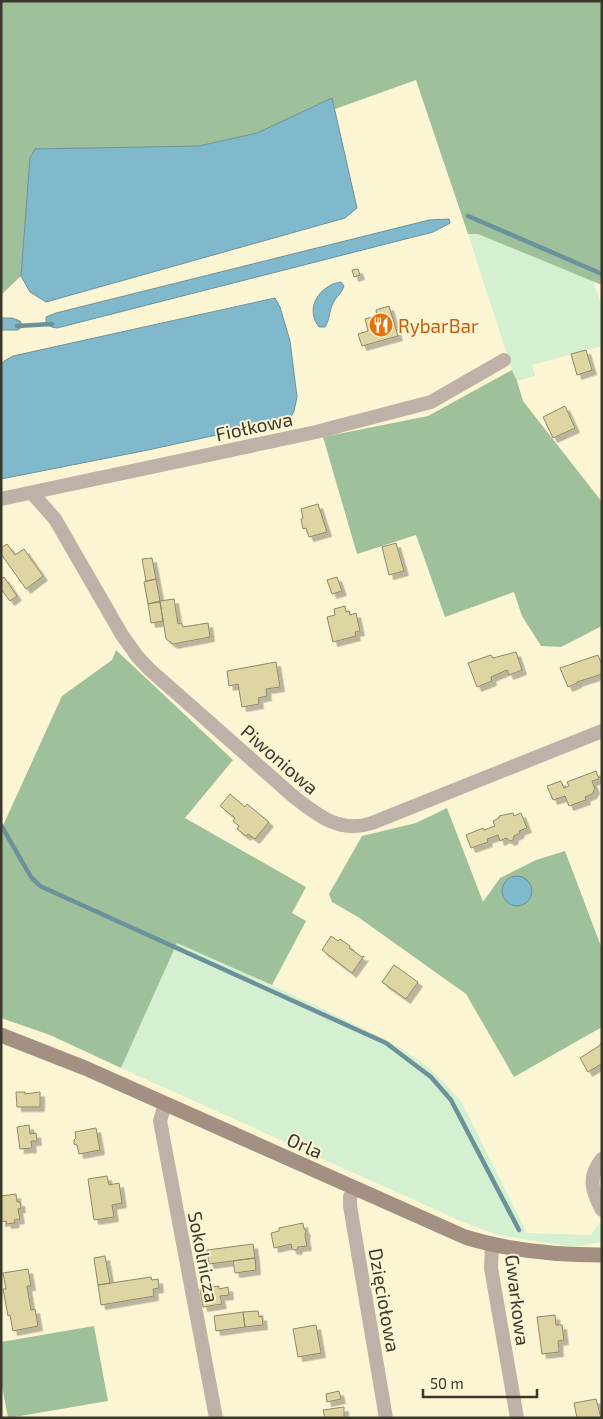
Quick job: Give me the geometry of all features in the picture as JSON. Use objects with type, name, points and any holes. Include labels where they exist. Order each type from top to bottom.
[{"type":"street","name":"Fiołkowa","points":[[1,499],[316,432],[431,402],[504,360]]},
{"type":"street","name":"Piwoniowa","points":[[32,493],[55,519],[122,635],[137,656],[149,669],[300,801],[320,817],[331,822],[341,826],[352,827],[372,823],[602,731]]},
{"type":"street","name":"Orla","points":[[1,1035],[85,1068],[439,1227],[492,1246],[553,1254],[602,1255]]},
{"type":"street","name":"Sokolnicza","points":[[165,1104],[160,1121],[216,1418]]},
{"type":"street","points":[[602,1159],[594,1168],[592,1182],[595,1196],[602,1210]]},
{"type":"street","name":"Dzięciołowa","points":[[354,1189],[350,1197],[350,1206],[386,1418]]},
{"type":"street","name":"Gwarkowa","points":[[492,1246],[491,1268],[517,1418]]},
{"type":"green space","points":[[1,1],[602,1],[602,285],[478,234],[468,234],[416,80],[335,109],[332,98],[257,133],[199,146],[35,149],[30,158],[21,276],[1,295]]},
{"type":"green space","points":[[468,234],[478,234],[593,281],[602,306],[602,346],[532,365],[535,376],[517,381]]},
{"type":"green space","points":[[512,370],[523,401],[602,502],[602,626],[561,647],[541,646],[522,616],[514,592],[445,617],[416,535],[357,554],[323,437],[428,416]]},
{"type":"green space","points":[[116,650],[233,760],[185,818],[306,887],[292,913],[306,921],[272,985],[177,943],[121,1068],[50,1035],[1,1018],[1,830],[62,696],[112,660]]},
{"type":"green space","points":[[447,808],[483,902],[500,878],[536,860],[565,851],[602,949],[602,1027],[514,1077],[466,994],[358,917],[332,902],[329,894],[362,836],[416,823]]},
{"type":"green space","points":[[177,942],[371,1032],[417,1059],[461,1101],[527,1233],[591,1235],[599,1223],[602,1228],[602,1242],[574,1247],[498,1235],[463,1222],[121,1068]]},
{"type":"green space","points":[[94,1326],[108,1401],[8,1418],[1,1381],[1,1342]]},
{"type":"water","points":[[332,98],[357,208],[345,218],[46,302],[30,292],[21,276],[30,158],[35,149],[199,146],[257,133]]},
{"type":"water","points":[[449,219],[450,223],[433,232],[57,328],[46,324],[46,317],[56,313],[429,220]]},
{"type":"water","points":[[341,282],[344,286],[333,303],[327,324],[325,327],[319,327],[313,312],[316,298],[333,284]]},
{"type":"water","points":[[275,298],[280,307],[290,341],[297,397],[290,419],[1,479],[1,366],[4,361],[13,356]]},
{"type":"water","points":[[1,318],[12,318],[20,321],[23,326],[18,330],[1,330]]},
{"type":"water","points":[[517,876],[523,877],[531,885],[531,897],[523,905],[517,906],[511,905],[503,897],[502,891],[503,885],[511,877]]},
{"type":"building","points":[[358,269],[360,275],[354,277],[352,270]]},
{"type":"building","name":"RybarBar","points":[[389,306],[398,336],[362,346],[358,334],[368,331],[365,319],[377,316],[376,310]]},
{"type":"building","points":[[586,350],[592,370],[577,375],[571,354]]},
{"type":"building","points":[[565,406],[575,428],[553,438],[543,417]]},
{"type":"building","points":[[318,504],[327,532],[309,537],[306,528],[303,529],[301,509]]},
{"type":"building","points":[[396,543],[404,571],[389,575],[382,547]]},
{"type":"building","points":[[7,544],[15,555],[24,549],[43,576],[26,589],[1,554],[1,548]]},
{"type":"building","points":[[152,558],[156,579],[146,581],[142,559]]},
{"type":"building","points":[[4,577],[17,596],[10,601],[1,589],[1,579]]},
{"type":"building","points":[[337,577],[342,591],[332,594],[327,580]]},
{"type":"building","points":[[156,579],[160,601],[148,604],[144,582]]},
{"type":"building","points":[[174,599],[178,624],[181,623],[183,627],[208,623],[210,637],[173,644],[166,639],[160,601]]},
{"type":"building","points":[[160,602],[163,621],[151,623],[148,604]]},
{"type":"building","points":[[345,606],[346,612],[349,611],[350,615],[356,613],[360,631],[355,632],[356,636],[333,642],[327,617],[335,615],[334,609]]},
{"type":"building","points":[[516,652],[522,670],[509,675],[507,670],[491,677],[492,681],[477,687],[468,663],[491,655],[493,658]]},
{"type":"building","points":[[598,655],[602,665],[602,674],[568,687],[560,668]]},
{"type":"building","points":[[276,662],[280,687],[266,689],[267,696],[258,698],[259,704],[242,707],[238,684],[229,686],[227,671]]},
{"type":"building","points":[[596,771],[599,779],[592,781],[595,789],[592,794],[585,797],[586,800],[569,806],[565,796],[553,800],[547,786],[561,781],[564,788],[569,786],[567,782]]},
{"type":"building","points":[[230,794],[245,807],[247,804],[269,822],[255,839],[248,834],[246,836],[237,829],[239,826],[233,821],[235,818],[220,806]]},
{"type":"building","points":[[513,813],[514,816],[521,813],[527,828],[519,831],[520,833],[514,836],[513,840],[510,841],[506,838],[500,841],[498,835],[487,839],[488,842],[471,848],[466,835],[483,828],[484,830],[495,826],[493,821],[499,818],[499,816]]},
{"type":"building","points":[[331,936],[338,941],[340,939],[350,946],[349,948],[362,957],[364,956],[352,973],[322,950]]},
{"type":"building","points":[[394,965],[418,982],[406,999],[382,982]]},
{"type":"building","points":[[602,1042],[602,1065],[588,1072],[580,1058]]},
{"type":"building","points":[[16,1092],[25,1092],[25,1094],[40,1092],[40,1107],[17,1107]]},
{"type":"building","points":[[29,1125],[30,1134],[36,1133],[37,1141],[31,1141],[32,1148],[20,1149],[17,1127]]},
{"type":"building","points":[[96,1128],[100,1150],[79,1154],[77,1145],[74,1144],[75,1132]]},
{"type":"building","points":[[107,1176],[109,1185],[119,1183],[122,1203],[112,1205],[114,1217],[94,1220],[88,1179]]},
{"type":"building","points":[[16,1194],[17,1202],[20,1202],[21,1208],[18,1209],[20,1219],[14,1220],[15,1223],[7,1224],[6,1221],[1,1222],[1,1196]]},
{"type":"building","points":[[303,1223],[306,1231],[307,1246],[298,1247],[297,1250],[292,1249],[291,1244],[274,1248],[271,1233],[279,1231],[279,1228]]},
{"type":"building","points":[[253,1244],[255,1258],[209,1264],[207,1250]]},
{"type":"building","points":[[105,1256],[110,1283],[98,1285],[94,1258]]},
{"type":"building","points":[[255,1258],[256,1270],[235,1273],[233,1261]]},
{"type":"building","points":[[28,1269],[31,1286],[27,1286],[31,1310],[35,1309],[38,1326],[13,1331],[3,1289],[6,1289],[3,1273]]},
{"type":"building","points":[[151,1277],[152,1280],[158,1279],[159,1288],[153,1289],[154,1296],[101,1305],[98,1285]]},
{"type":"building","points":[[219,1286],[219,1289],[228,1287],[229,1295],[220,1296],[222,1304],[203,1307],[200,1289]]},
{"type":"building","points":[[258,1311],[259,1317],[262,1316],[263,1325],[245,1327],[243,1312]]},
{"type":"building","points":[[243,1312],[245,1327],[216,1331],[214,1316]]},
{"type":"building","points":[[555,1315],[556,1325],[562,1325],[564,1340],[558,1341],[559,1352],[542,1354],[537,1317]]},
{"type":"building","points":[[316,1325],[321,1353],[298,1357],[293,1329]]},
{"type":"building","points":[[339,1391],[341,1399],[327,1402],[326,1394]]},
{"type":"building","points":[[596,1399],[601,1418],[577,1418],[574,1403]]},
{"type":"building","points":[[344,1407],[344,1418],[325,1418],[323,1410]]},
{"type":"waterway","points":[[468,216],[602,274]]},
{"type":"waterway","points":[[17,326],[52,324]]},
{"type":"waterway","points":[[1,825],[31,877],[40,886],[386,1043],[431,1077],[451,1100],[519,1230]]},
{"type":"place","name":"RybarBar","points":[[381,325]]}]
